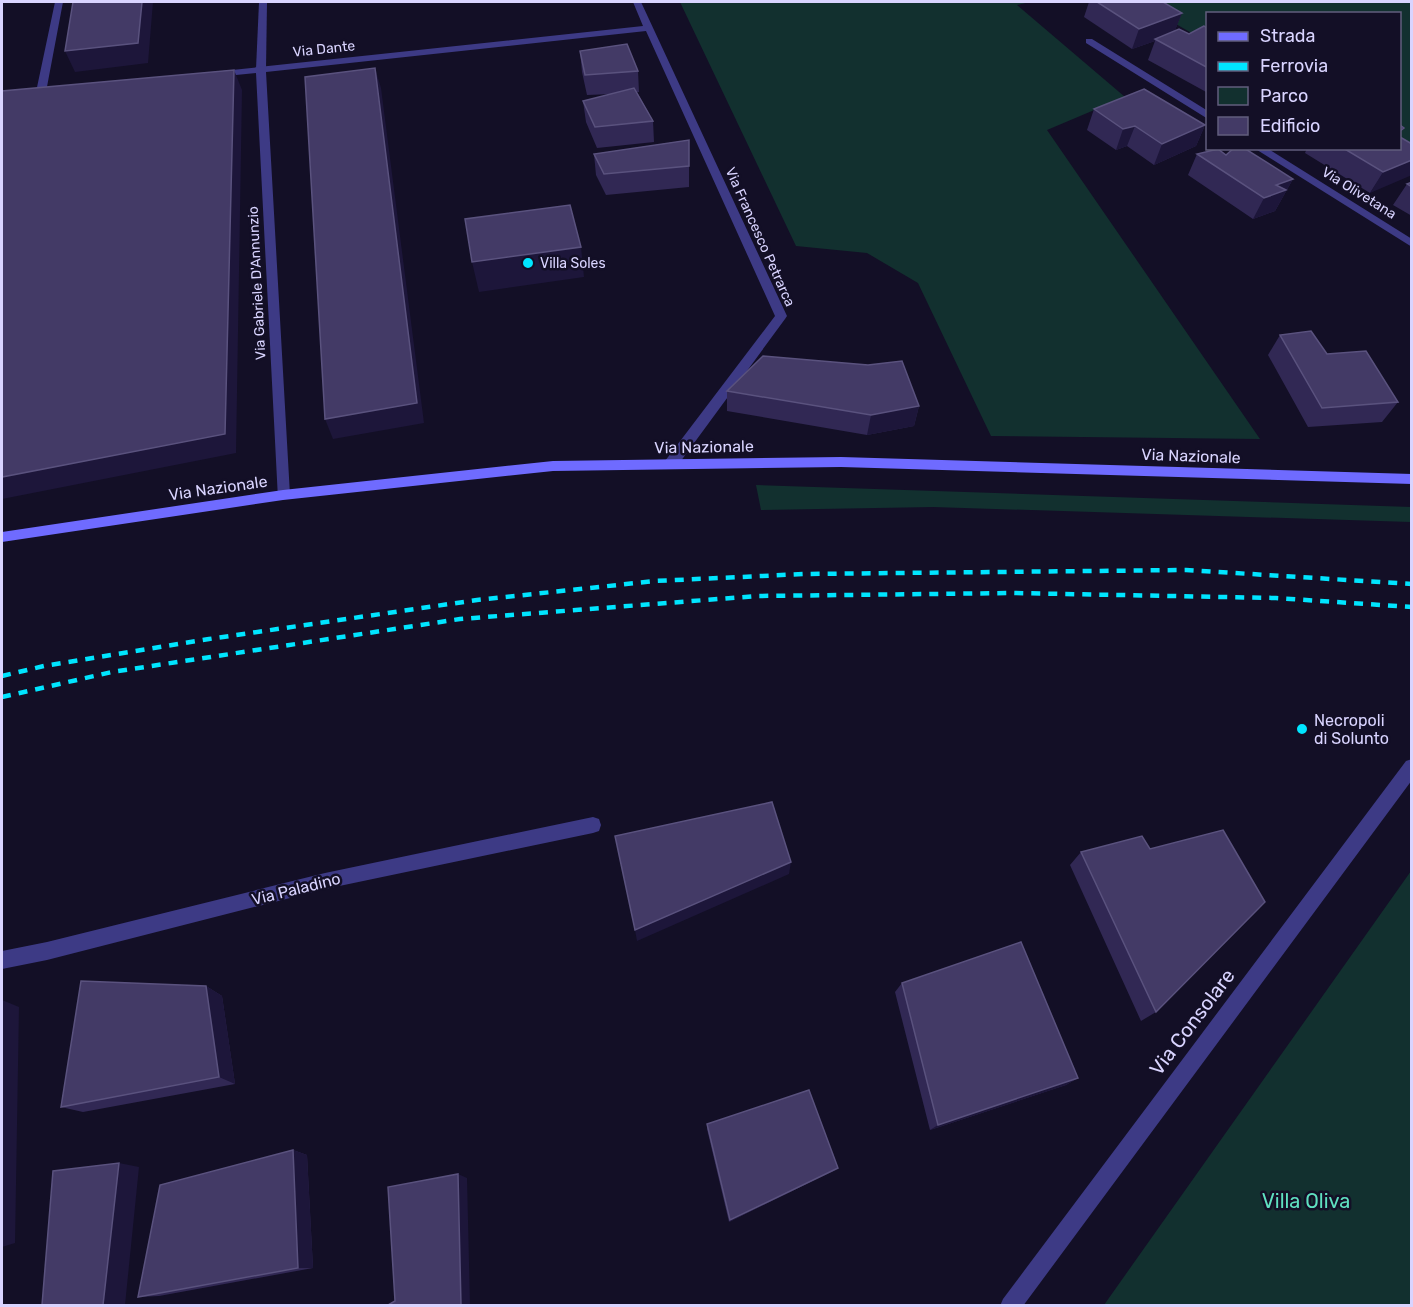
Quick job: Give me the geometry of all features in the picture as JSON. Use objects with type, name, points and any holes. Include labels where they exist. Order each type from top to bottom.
[{"type":"main road","name":"Via Nazionale","points":[[2,537],[283,495],[553,466],[841,462],[1412,479]]},
{"type":"street","points":[[53,91],[36,93],[59,2]]},
{"type":"street","name":"Via Gabriele D'Annunzio","points":[[263,2],[261,69],[283,495]]},
{"type":"street","name":"Via Francesco Petrarca","points":[[637,2],[781,316],[670,465]]},
{"type":"street","name":"Via Dante","points":[[203,75],[649,28]]},
{"type":"street","points":[[1089,41],[1206,115]]},
{"type":"street","name":"Via Olivetana","points":[[1262,150],[1412,244]]},
{"type":"street","name":"Via Consolare","points":[[1010,1305],[1412,766]]},
{"type":"street","name":"Via Paladino","points":[[2,960],[59,949],[325,881],[593,825]]},
{"type":"green space","points":[[680,2],[1030,2],[1017,5],[1125,97],[1047,130],[1260,439],[991,436],[918,283],[867,253],[796,246]]},
{"type":"green space","points":[[1138,2],[1411,2],[1411,160],[1401,149],[1401,12],[1206,12],[1206,41]]},
{"type":"green space","points":[[756,485],[1411,507],[1411,522],[933,507],[761,510]]},
{"type":"green space","name":"Villa Oliva","points":[[1411,871],[1411,1305],[1104,1305]]},
{"type":"building","points":[[73,2],[142,2],[138,43],[65,51]]},
{"type":"building","points":[[1097,2],[1163,2],[1182,13],[1139,29]]},
{"type":"building","points":[[1204,26],[1206,28],[1206,67],[1155,39],[1179,29],[1189,34]]},
{"type":"building","points":[[627,44],[638,71],[585,75],[580,51]]},
{"type":"building","points":[[375,68],[417,403],[325,419],[305,77]]},
{"type":"building","points":[[234,70],[225,434],[2,477],[2,91]]},
{"type":"building","points":[[634,88],[653,121],[595,127],[583,101]]},
{"type":"building","points":[[1144,89],[1205,125],[1162,144],[1135,126],[1123,129],[1094,109]]},
{"type":"building","points":[[1401,138],[1412,144],[1412,160],[1383,172],[1346,150],[1401,150]]},
{"type":"building","points":[[689,140],[689,166],[604,174],[594,154]]},
{"type":"building","points":[[1219,150],[1226,155],[1232,150],[1247,150],[1293,179],[1276,185],[1286,190],[1264,198],[1197,154]]},
{"type":"building","points":[[570,205],[581,247],[472,262],[465,219]]},
{"type":"building","points":[[1311,331],[1327,354],[1366,351],[1398,402],[1322,408],[1280,335]]},
{"type":"building","points":[[763,356],[868,365],[902,361],[919,406],[871,415],[727,391]]},
{"type":"building","points":[[772,802],[791,862],[635,930],[615,836]]},
{"type":"building","points":[[1223,830],[1265,902],[1156,1012],[1081,852],[1142,836],[1150,849]]},
{"type":"building","points":[[1021,942],[1078,1078],[938,1125],[902,983]]},
{"type":"building","points":[[81,981],[206,986],[219,1077],[61,1107]]},
{"type":"building","points":[[809,1090],[838,1168],[730,1220],[707,1124]]},
{"type":"building","points":[[293,1150],[298,1268],[138,1297],[160,1185]]},
{"type":"building","points":[[119,1163],[103,1305],[42,1305],[53,1171]]},
{"type":"building","points":[[458,1174],[461,1305],[388,1305],[395,1301],[388,1187]]},
{"type":"railway","points":[[2,676],[44,666],[209,639],[477,600],[655,581],[804,574],[1186,570],[1412,584]]},
{"type":"railway","points":[[2,697],[112,672],[460,619],[757,596],[1014,593],[1276,598],[1412,607]]},
{"type":"place","name":"Villa Soles","points":[[528,263]]},
{"type":"place","name":"Necropoli di Solunto","points":[[1302,729]]}]
